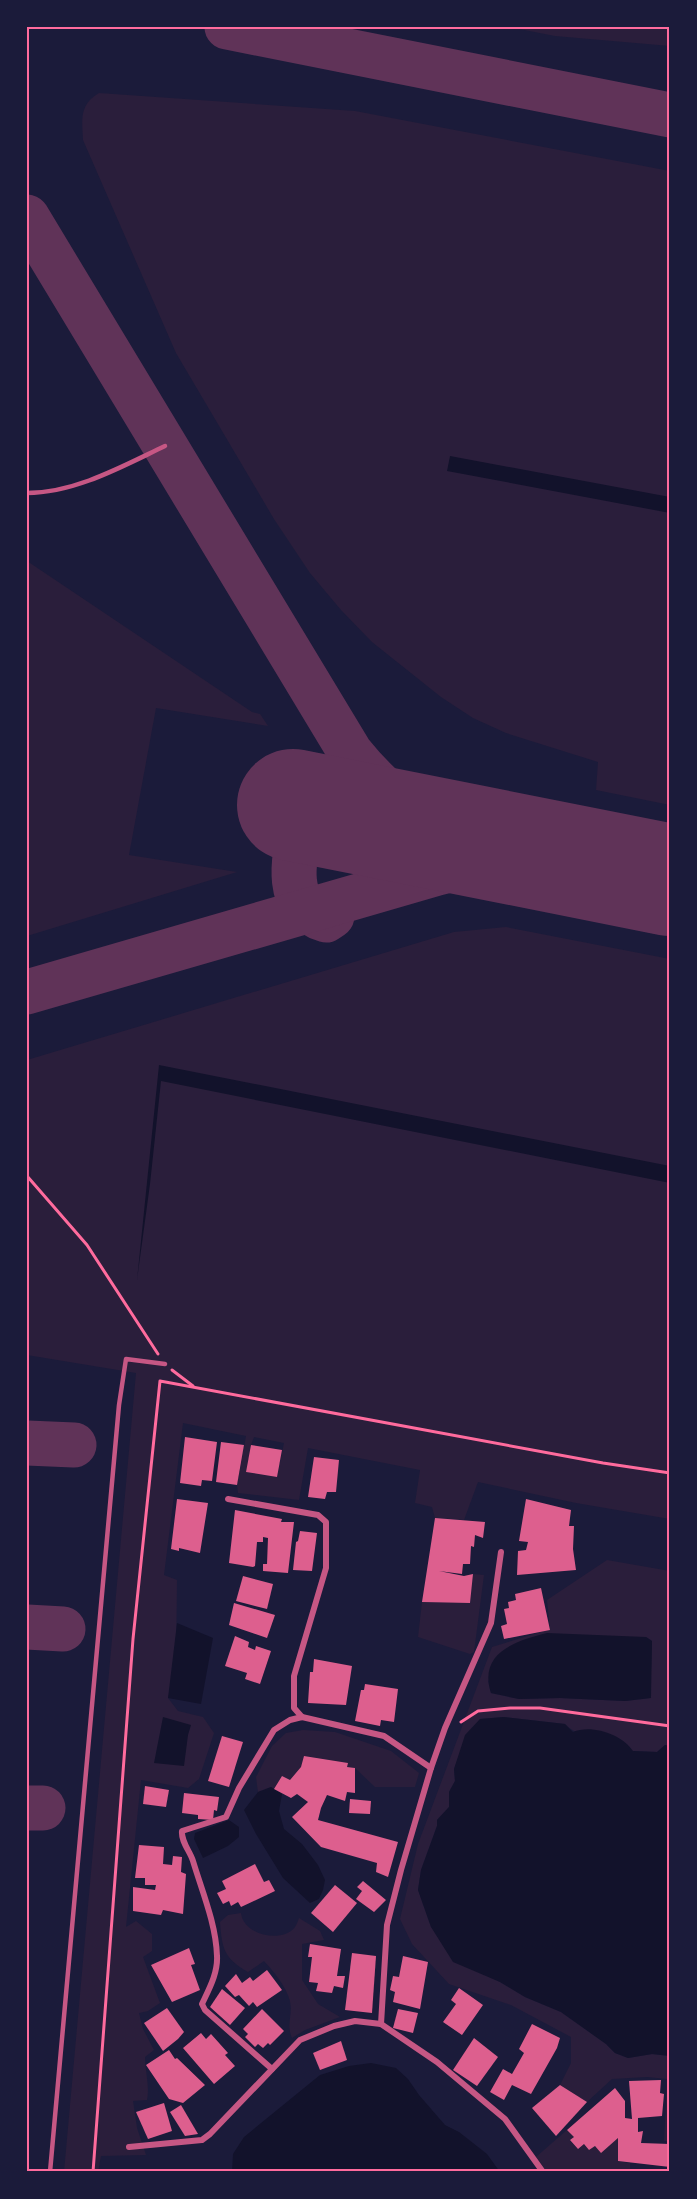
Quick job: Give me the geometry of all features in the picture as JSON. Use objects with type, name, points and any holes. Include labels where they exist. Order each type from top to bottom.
[{"type":"street","points":[[228,1499],[318,1515],[326,1522],[326,1568],[294,1676],[294,1708],[302,1717]]},
{"type":"street","points":[[381,2024],[387,1925],[431,1768],[445,1728],[491,1623],[501,1552]]},
{"type":"street","points":[[272,2069],[205,2010],[202,2004],[213,1981],[218,1957],[211,1918],[191,1854],[181,1838],[182,1832],[226,1817],[239,1788],[274,1730],[290,1720],[302,1717],[384,1736],[431,1768]]},
{"type":"street","points":[[129,2147],[202,2140],[300,2040],[334,2026],[355,2021],[381,2024],[437,2062],[505,2119],[543,2172]]},
{"type":"lane","points":[[27,493],[67,487],[165,446]]},
{"type":"lane","points":[[50,2172],[119,1405],[126,1359],[165,1364]]},
{"type":"path","points":[[27,1176],[87,1245],[165,1364],[194,1387]]},
{"type":"path","points":[[93,2172],[133,1639],[160,1381],[603,1463],[670,1473]]},
{"type":"path","points":[[458,1724],[478,1711],[540,1708],[670,1726]]},
{"type":"shaded area","points":[[509,27],[670,27],[670,46],[555,36]]},
{"type":"shaded area","points":[[99,93],[355,111],[670,171],[670,805],[596,790],[598,762],[506,733],[473,718],[441,697],[372,642],[310,573],[274,519],[176,353],[83,140],[83,113],[88,102]]},
{"type":"shaded area","points":[[450,456],[670,497],[670,513],[447,471]]},
{"type":"shaded area","points":[[27,561],[252,712],[260,714],[268,726],[156,708],[129,855],[237,872],[27,936]]},
{"type":"shaded area","points":[[506,927],[670,959],[670,1519],[576,1503],[478,1482],[464,1520],[435,1518],[432,1507],[415,1503],[420,1470],[308,1448],[299,1500],[238,1493],[237,1485],[246,1436],[183,1423],[164,1575],[177,1580],[176,1662],[168,1698],[178,1711],[203,1717],[214,1733],[199,1779],[188,1788],[141,1780],[126,1927],[136,1921],[152,1934],[152,1951],[143,1957],[160,2003],[148,2011],[139,2013],[143,2029],[154,2050],[145,2057],[147,2100],[133,2101],[137,2128],[146,2155],[101,2156],[98,2172],[64,2172],[136,1373],[27,1355],[27,1060],[454,932]],"holes":[[[254,1437],[284,1443],[277,1477],[246,1472]]]},
{"type":"shaded area","points":[[159,1065],[670,1166],[670,1183],[161,1081],[137,1280]]},
{"type":"shaded area","points":[[607,1560],[670,1571],[670,1746],[665,1745],[657,1752],[632,1751],[619,1739],[582,1734],[565,1724],[504,1717],[480,1719],[460,1753],[454,1769],[455,1781],[449,1792],[449,1807],[437,1820],[437,1826],[421,1870],[418,1890],[431,1927],[479,1972],[525,1997],[561,2012],[615,2053],[628,2058],[652,2054],[670,2056],[670,2141],[664,2141],[667,2079],[647,2077],[612,2079],[587,2102],[560,2085],[571,2063],[571,2037],[511,2005],[449,1984],[412,1944],[400,1919],[418,1844],[492,1647],[550,1629],[547,1600]],"holes":[[[646,1637],[652,1641],[650,1698],[625,1701],[519,1699],[491,1693],[488,1681]]]},
{"type":"shaded area","points":[[473,1574],[484,1575],[474,1652],[470,1654],[418,1637],[422,1602],[470,1603]]},
{"type":"shaded area","points":[[177,1623],[213,1638],[201,1704],[168,1698]]},
{"type":"shaded area","points":[[547,1633],[646,1637],[652,1641],[651,1698],[625,1701],[519,1699],[491,1693],[488,1679],[490,1668],[502,1651],[523,1640]]},
{"type":"shaded area","points":[[163,1717],[191,1725],[184,1766],[154,1763]]},
{"type":"shaded area","points":[[504,1717],[565,1724],[573,1732],[588,1729],[606,1732],[622,1740],[633,1751],[657,1752],[665,1745],[670,1746],[670,2056],[652,2054],[628,2058],[615,2053],[561,2012],[453,1962],[431,1927],[418,1890],[421,1870],[437,1826],[437,1820],[449,1807],[449,1792],[455,1781],[454,1769],[465,1735],[480,1719]]},
{"type":"shaded area","points":[[303,1730],[335,1732],[391,1751],[419,1773],[415,1787],[375,1787],[355,1768],[347,1767],[347,1763],[305,1756],[301,1767],[290,1780],[282,1776],[274,1789],[271,1787],[258,1792],[256,1777],[272,1746],[286,1733]]},
{"type":"shaded area","points":[[271,1787],[282,1794],[279,1811],[284,1829],[302,1844],[318,1865],[325,1880],[319,1899],[310,1903],[283,1878],[244,1810],[258,1792]]},
{"type":"shaded area","points":[[229,1820],[239,1827],[239,1837],[228,1846],[203,1858],[194,1839],[195,1833]]},
{"type":"shaded area","points":[[241,1913],[248,1927],[264,1935],[273,1936],[289,1932],[295,1927],[299,1918],[320,1931],[324,1940],[302,1944],[302,1980],[318,2004],[340,2017],[305,2030],[292,2038],[290,2001],[276,1975],[264,1961],[248,1972],[229,1957],[223,1946],[220,1922],[228,1915]]},
{"type":"shaded area","points":[[371,2063],[396,2068],[408,2079],[445,2125],[459,2132],[487,2154],[500,2172],[232,2172],[233,2154],[244,2137],[320,2075],[349,2066]]},
{"type":"shaded area","points":[[567,2130],[574,2137],[570,2141],[578,2149],[584,2144],[589,2150],[595,2146],[601,2152],[618,2138],[618,2161],[630,2163],[630,2172],[547,2172],[536,2157]]},
{"type":"building","points":[[185,1437],[217,1442],[212,1481],[202,1480],[201,1486],[180,1483]]},
{"type":"building","points":[[221,1442],[244,1445],[237,1485],[216,1482]]},
{"type":"building","points":[[251,1445],[282,1450],[277,1477],[246,1472]]},
{"type":"building","points":[[314,1457],[339,1460],[336,1492],[327,1492],[325,1499],[308,1497]]},
{"type":"building","points":[[177,1499],[208,1503],[200,1553],[179,1548],[179,1551],[171,1549]]},
{"type":"building","points":[[526,1499],[571,1510],[569,1526],[574,1526],[573,1549],[576,1570],[517,1575],[518,1551],[526,1550],[528,1542],[519,1541]]},
{"type":"building","points":[[235,1510],[282,1519],[281,1522],[294,1522],[288,1573],[263,1571],[263,1564],[267,1564],[268,1538],[263,1537],[263,1542],[257,1542],[255,1566],[229,1563]]},
{"type":"building","points":[[435,1518],[485,1522],[483,1538],[475,1535],[474,1547],[471,1546],[470,1564],[463,1564],[462,1574],[439,1571],[464,1576],[473,1574],[470,1603],[422,1602]]},
{"type":"building","points":[[300,1531],[317,1533],[312,1571],[293,1570],[296,1542]]},
{"type":"building","points":[[243,1576],[273,1584],[267,1609],[236,1601]]},
{"type":"building","points":[[541,1588],[550,1630],[504,1639],[501,1626],[507,1624],[504,1609],[509,1608],[508,1602],[516,1600],[515,1594]]},
{"type":"building","points":[[234,1603],[275,1615],[267,1638],[229,1625]]},
{"type":"building","points":[[235,1636],[249,1642],[248,1647],[255,1650],[256,1646],[271,1651],[260,1684],[245,1679],[247,1673],[225,1666]]},
{"type":"building","points":[[314,1659],[352,1666],[346,1705],[308,1703],[310,1672],[313,1672]]},
{"type":"building","points":[[365,1684],[398,1689],[394,1722],[381,1720],[380,1726],[355,1721],[361,1690],[364,1690]]},
{"type":"building","points":[[222,1736],[243,1742],[229,1787],[208,1781]]},
{"type":"building","points":[[304,1756],[348,1763],[347,1767],[355,1768],[355,1793],[347,1792],[345,1801],[327,1795],[318,1820],[398,1842],[388,1877],[376,1872],[377,1863],[321,1847],[292,1817],[308,1802],[297,1794],[291,1798],[274,1789],[282,1776],[290,1780],[301,1767]]},
{"type":"building","points":[[145,1786],[169,1790],[166,1807],[143,1804]]},
{"type":"building","points":[[184,1793],[219,1797],[213,1820],[198,1819],[198,1815],[182,1813]]},
{"type":"building","points":[[350,1799],[371,1801],[370,1814],[349,1813]]},
{"type":"building","points":[[139,1845],[164,1847],[163,1864],[172,1865],[173,1856],[182,1857],[181,1872],[186,1874],[183,1914],[163,1910],[161,1915],[133,1911],[133,1887],[155,1890],[156,1885],[145,1885],[145,1878],[135,1878]]},
{"type":"building","points":[[255,1864],[264,1882],[269,1880],[275,1891],[241,1907],[238,1902],[231,1906],[229,1901],[223,1904],[217,1893],[226,1889],[222,1881]]},
{"type":"building","points":[[363,1881],[386,1900],[374,1912],[356,1899],[362,1891],[357,1887]]},
{"type":"building","points":[[335,1885],[357,1903],[333,1932],[311,1913]]},
{"type":"building","points":[[310,1944],[341,1949],[337,1976],[345,1976],[343,1988],[334,1986],[332,1993],[316,1991],[318,1983],[309,1982],[312,1957],[308,1957]]},
{"type":"building","points":[[189,1948],[195,1964],[191,1965],[200,1990],[172,2002],[151,1965]]},
{"type":"building","points":[[352,1953],[376,1956],[372,2013],[345,2010]]},
{"type":"building","points":[[403,1956],[428,1962],[420,2009],[393,2002],[395,1992],[390,1990],[393,1976],[399,1977]]},
{"type":"building","points":[[267,1970],[282,1990],[257,2007],[253,2002],[249,2006],[239,1995],[235,1997],[225,1986],[236,1974],[242,1983],[250,1977],[253,1981]]},
{"type":"building","points":[[459,1988],[483,2005],[462,2035],[443,2022],[456,2004],[451,2000]]},
{"type":"building","points":[[222,1989],[245,2008],[230,2025],[210,2007]]},
{"type":"building","points":[[167,2008],[184,2032],[163,2051],[144,2023]]},
{"type":"building","points":[[262,2009],[284,2031],[270,2045],[268,2043],[263,2048],[258,2044],[255,2047],[245,2037],[248,2034],[243,2029]]},
{"type":"building","points":[[398,2009],[418,2013],[413,2033],[393,2028]]},
{"type":"building","points":[[532,2024],[560,2038],[557,2048],[531,2094],[512,2085],[504,2100],[490,2092],[503,2069],[512,2074],[524,2053],[519,2049]]},
{"type":"building","points":[[201,2033],[206,2039],[211,2034],[228,2053],[225,2055],[235,2066],[214,2084],[183,2048]]},
{"type":"building","points":[[474,2038],[498,2057],[477,2086],[453,2070]]},
{"type":"building","points":[[341,2041],[347,2060],[320,2070],[313,2053]]},
{"type":"building","points":[[169,2050],[175,2059],[177,2058],[205,2085],[183,2103],[169,2099],[146,2065]]},
{"type":"building","points":[[661,2080],[660,2093],[664,2094],[662,2116],[638,2118],[638,2132],[643,2131],[641,2143],[670,2144],[670,2167],[618,2161],[618,2138],[601,2153],[595,2146],[589,2150],[584,2144],[578,2149],[570,2140],[574,2137],[567,2130],[615,2088],[625,2101],[625,2118],[632,2119],[629,2081]]},
{"type":"building","points":[[560,2085],[587,2102],[556,2136],[532,2108]]},
{"type":"building","points":[[164,2103],[172,2131],[148,2139],[136,2112]]},
{"type":"building","points":[[181,2105],[198,2134],[185,2136],[170,2112]]},
{"type":"taxiway","points":[[227,27],[670,115]]},
{"type":"taxiway","points":[[27,217],[350,752],[394,797],[433,823],[475,838],[560,858]]},
{"type":"taxiway","points":[[304,808],[295,855],[295,887],[301,901],[310,912],[326,920],[332,916]]},
{"type":"taxiway","points":[[27,992],[438,873],[490,860],[527,858]]},
{"type":"taxiway","points":[[27,1443],[74,1445]]},
{"type":"taxiway","points":[[27,1627],[63,1629]]},
{"type":"taxiway","points":[[27,1808],[43,1808]]},
{"type":"runway","points":[[293,805],[670,880]]}]
